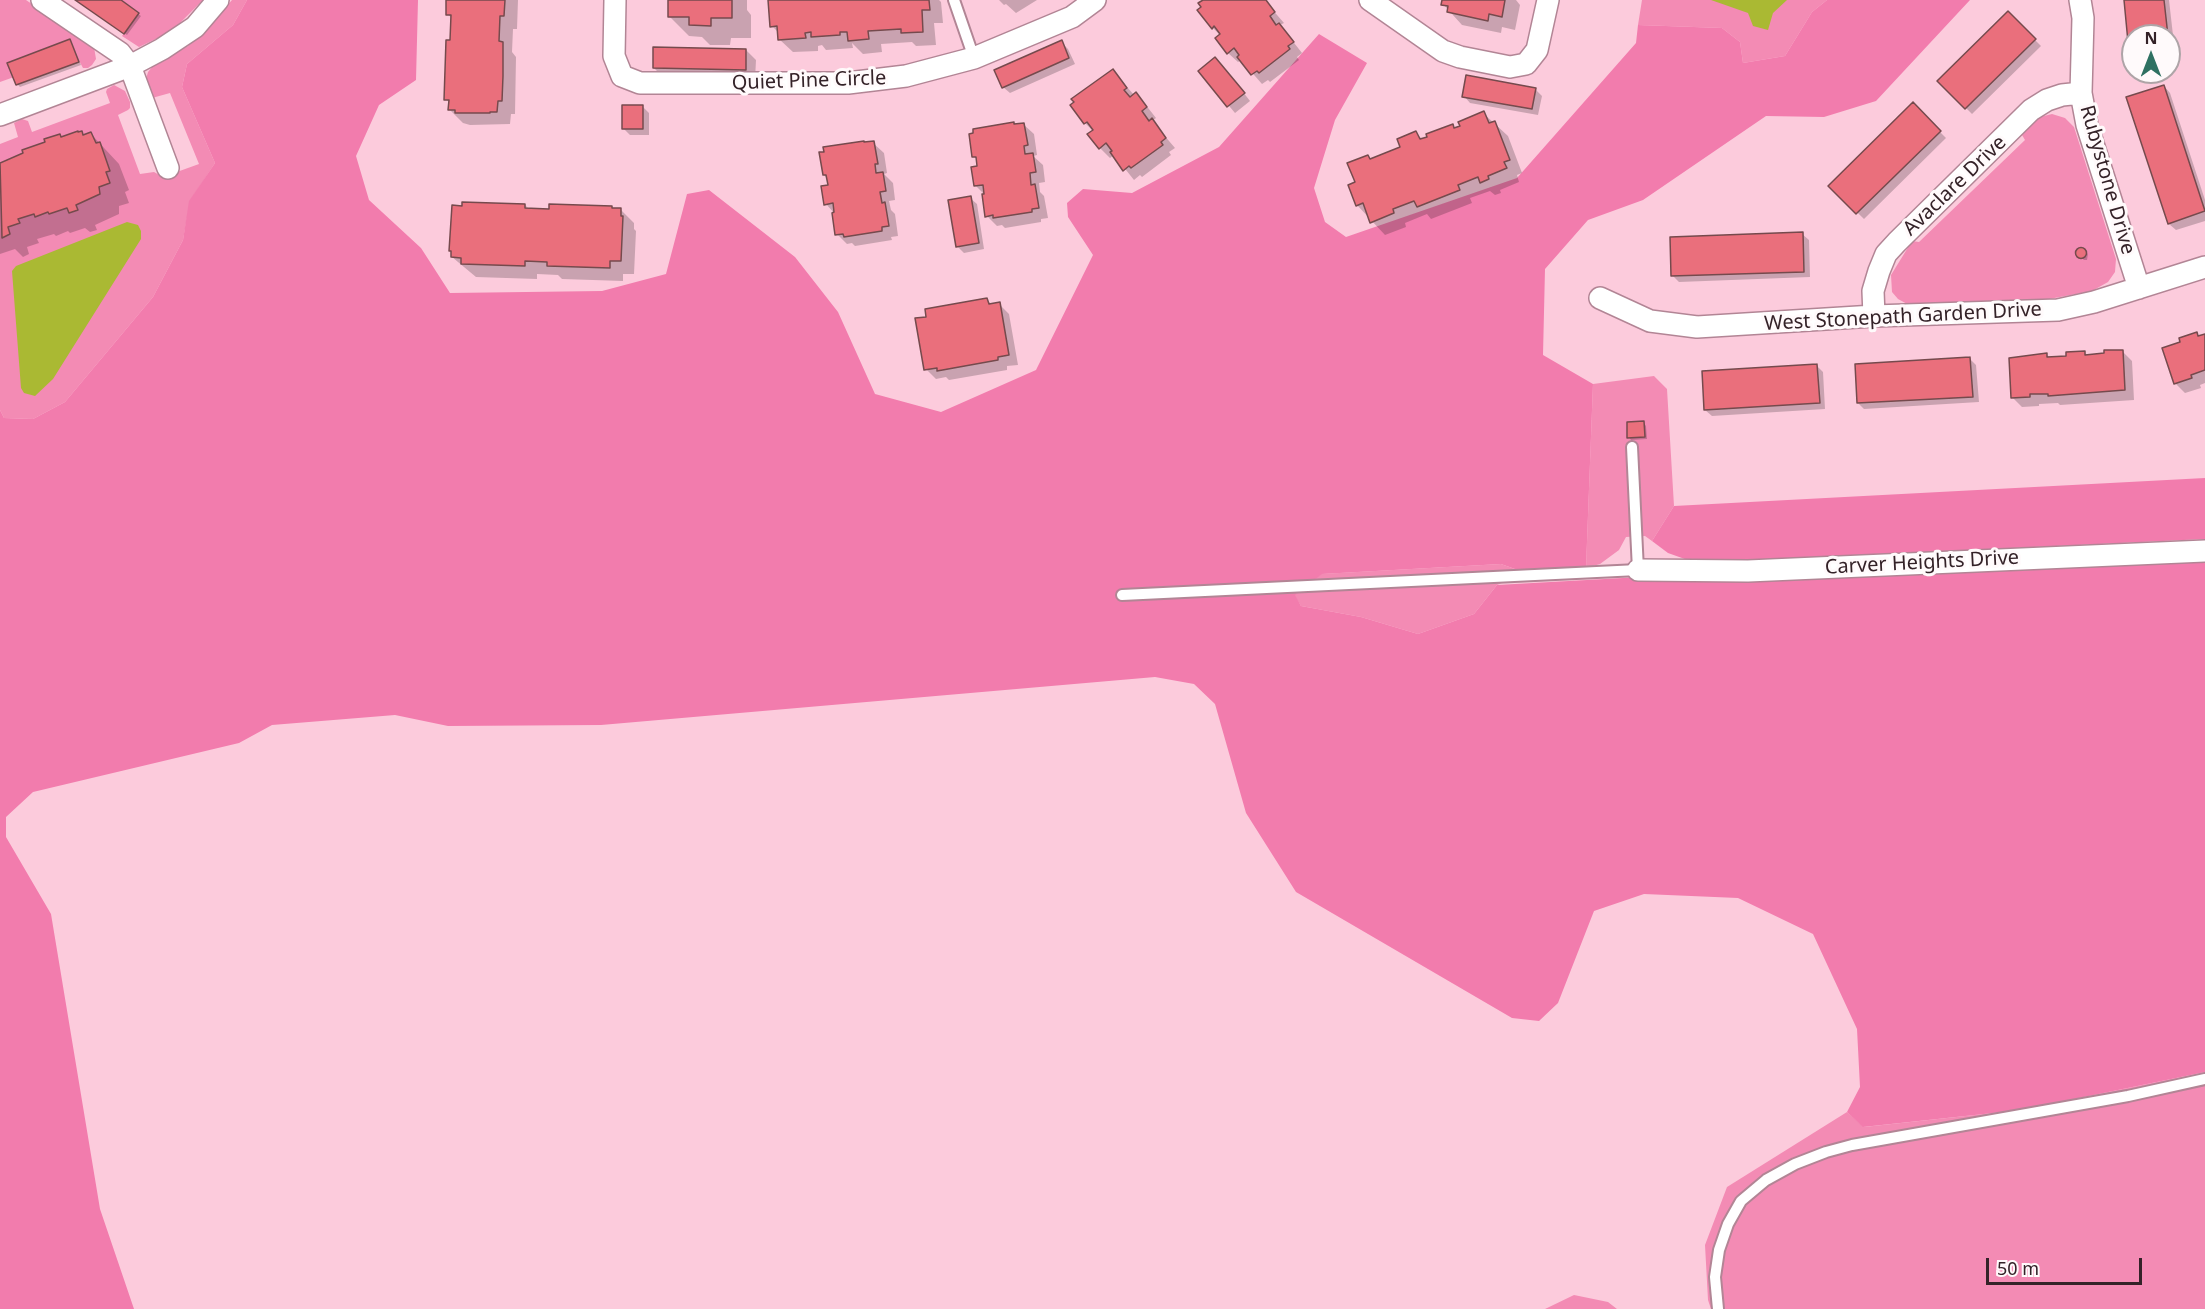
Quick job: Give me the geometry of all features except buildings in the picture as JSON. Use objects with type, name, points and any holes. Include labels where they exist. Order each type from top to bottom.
[{"type":"street","points":[[42,0],[120,53],[130,66],[168,168]]},
{"type":"street","points":[[0,115],[130,66],[162,49],[195,27],[218,0]]},
{"type":"street","name":"Quiet Pine Circle","points":[[615,0],[614,56],[622,76],[640,83],[848,83],[906,76],[974,58],[1072,17],[1095,0]]},
{"type":"street","points":[[1370,0],[1443,51],[1460,57],[1510,67],[1526,64],[1533,58],[1537,50],[1548,0]]},
{"type":"street","name":"Rubystone Drive","points":[[2080,0],[2083,18],[2081,93],[2087,125],[2139,288]]},
{"type":"street","name":"Avaclare Drive","points":[[1874,316],[1873,291],[1879,271],[1886,254],[1897,242],[2031,110],[2047,100],[2062,95],[2081,93]]},
{"type":"street","name":"West Stonepath Garden Drive","points":[[1600,298],[1650,321],[1697,327],[1874,316],[2058,310],[2094,302],[2205,267]]},
{"type":"street","name":"Carver Heights Drive","points":[[1638,570],[1748,571],[2205,551]]},
{"type":"lane","points":[[954,0],[974,58]]},
{"type":"lane","points":[[1122,595],[1638,570],[1632,447]]},
{"type":"lane","points":[[1718,1309],[1715,1276],[1719,1250],[1728,1224],[1741,1201],[1766,1180],[1795,1164],[1852,1145],[2128,1096],[2205,1079]]},
{"type":"shaded area","points":[[0,0],[26,0],[94,47],[96,59],[88,68],[83,68],[76,55],[0,82]]},
{"type":"shaded area","points":[[75,0],[203,0],[179,24],[139,47],[122,36],[124,33]]},
{"type":"shaded area","points":[[232,0],[247,0],[233,25],[187,64],[182,87],[215,163],[190,201],[183,240],[153,297],[65,402],[33,419],[4,418],[0,410],[0,144],[18,137],[14,123],[22,119],[28,121],[32,132],[110,103],[106,92],[114,85],[125,91],[130,102],[130,108],[118,115],[140,174],[154,172],[163,177],[199,164],[170,93],[152,98],[146,79],[153,66],[188,46],[204,32]]},
{"type":"shaded area","points":[[247,0],[418,0],[416,80],[379,105],[356,156],[369,200],[421,248],[450,293],[602,291],[666,274],[687,194],[709,190],[795,257],[838,312],[875,394],[941,412],[1036,370],[1093,255],[1068,217],[1067,203],[1083,189],[1132,193],[1219,147],[1319,34],[1367,63],[1335,120],[1314,188],[1325,222],[1346,237],[1517,178],[1636,43],[1638,25],[1722,28],[1740,42],[1743,63],[1785,56],[1812,12],[1827,0],[1970,0],[1876,101],[1824,117],[1766,116],[1643,200],[1588,220],[1545,269],[1543,355],[1593,384],[1586,568],[1526,573],[1501,564],[1322,574],[1295,595],[1301,606],[1361,617],[1418,634],[1474,614],[1497,585],[1641,577],[2205,555],[2205,1072],[2021,1110],[1863,1127],[1847,1112],[1860,1087],[1857,1029],[1813,934],[1738,898],[1644,894],[1594,911],[1558,1003],[1539,1021],[1512,1018],[1296,892],[1246,813],[1215,704],[1194,684],[1155,677],[601,725],[448,726],[395,715],[272,725],[239,743],[33,792],[6,817],[6,837],[51,914],[100,1209],[134,1309],[0,1309],[0,410],[4,418],[33,419],[65,402],[153,297],[183,240],[189,201],[215,163],[182,87],[187,64],[233,25]]},
{"type":"shaded area","points":[[1642,0],[1827,0],[1812,12],[1785,56],[1743,63],[1740,42],[1722,28],[1638,25]]},
{"type":"shaded area","points":[[1711,0],[1787,0],[1773,13],[1768,30],[1753,26],[1748,13]]},
{"type":"shaded area","points":[[2052,114],[2065,118],[2074,127],[2116,259],[2115,272],[2108,282],[2092,291],[2049,299],[1909,305],[1898,299],[1892,292],[1891,275],[1912,241],[1919,242],[2025,140],[2022,135],[2040,117]]},
{"type":"shaded area","points":[[127,222],[138,225],[141,239],[53,379],[35,396],[24,393],[21,388],[12,271],[16,266]]},
{"type":"shaded area","points":[[1654,376],[1667,389],[1674,506],[1652,541],[1645,536],[1626,537],[1619,550],[1600,564],[1586,568],[1593,384]]},
{"type":"shaded area","points":[[2205,478],[2205,539],[1696,563],[1668,553],[1652,541],[1674,506]]},
{"type":"shaded area","points":[[1501,564],[1526,573],[1497,585],[1474,614],[1418,634],[1361,617],[1301,606],[1294,595],[1321,574]]},
{"type":"shaded area","points":[[2205,1072],[2205,1309],[1711,1309],[1708,1300],[1705,1245],[1727,1187],[1847,1112],[1864,1127],[2021,1110]]},
{"type":"shaded area","points":[[1574,1295],[1608,1302],[1617,1309],[1545,1309]]}]
